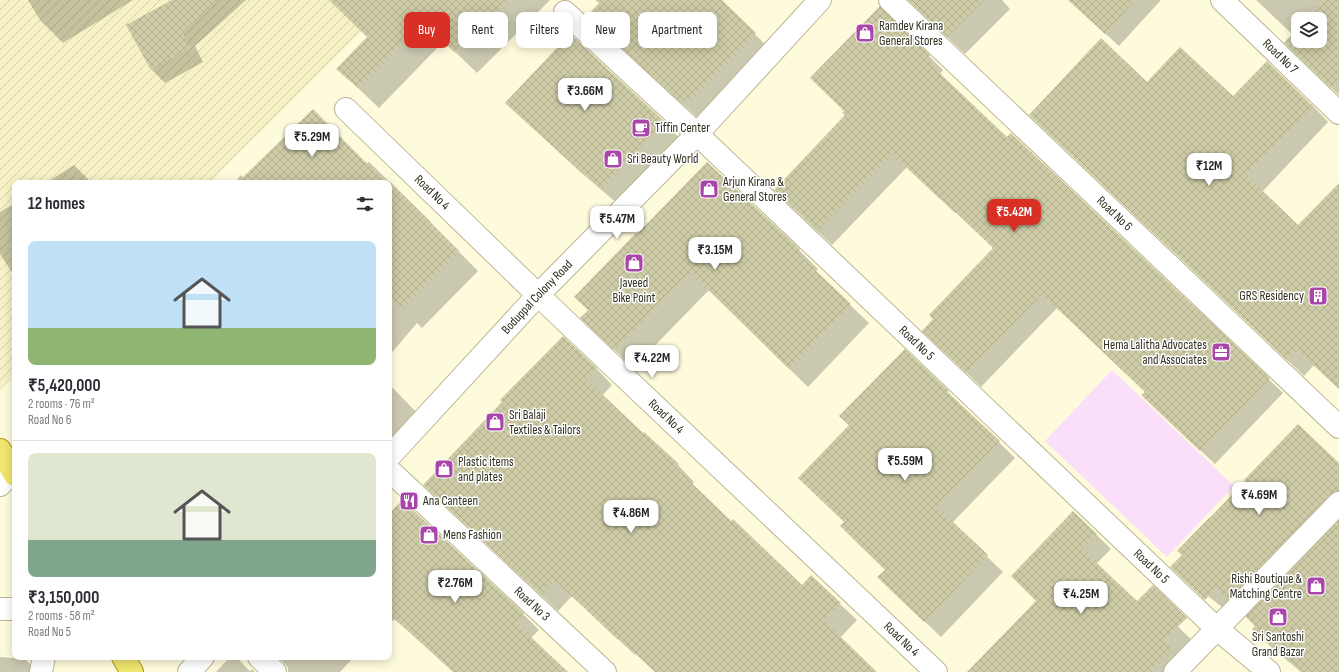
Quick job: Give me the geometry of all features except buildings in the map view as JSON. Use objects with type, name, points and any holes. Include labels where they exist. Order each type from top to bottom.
[{"type":"main road","points":[[0,450],[9,477]]},
{"type":"main road","points":[[125,660],[132,672]]},
{"type":"street","name":"Boduppal Colony Road","points":[[392,454],[538,295],[697,134],[820,0]]},
{"type":"street","name":"Road No 6","points":[[890,0],[1339,427]]},
{"type":"street","name":"Road No 7","points":[[1222,0],[1339,113]]},
{"type":"street","name":"Road No 5","points":[[573,19],[697,134],[1216,628],[1269,672]]},
{"type":"street","name":"Road No 4","points":[[346,109],[538,295],[936,672]]},
{"type":"street","name":"Road No 3","points":[[392,473],[605,672]]},
{"type":"street","points":[[1175,672],[1216,628],[1339,503]]},
{"type":"street","points":[[0,609],[12,609]]},
{"type":"street","points":[[41,672],[43,660]]},
{"type":"street","points":[[189,672],[200,660]]},
{"type":"street","points":[[261,660],[275,672]]},
{"type":"shaded area","points":[[0,0],[393,0],[212,180],[12,180],[12,378],[0,390]]},
{"type":"shaded area","points":[[1112,370],[1234,486],[1167,557],[1045,441]]},
{"type":"place","name":"Ramdev Kirana General Stores","points":[[865,33]]},
{"type":"place","name":"Tiffin Center","points":[[641,128]]},
{"type":"place","name":"Sri Beauty World","points":[[613,159]]},
{"type":"place","name":"Arjun Kirana & General Stores","points":[[709,189]]},
{"type":"place","name":"Javeed Bike Point","points":[[634,263]]},
{"type":"place","name":"GRS Residency","points":[[1318,296]]},
{"type":"place","name":"Hema Lalitha Advocates and Associates","points":[[1221,352]]},
{"type":"place","name":"Sri Balaji Textiles & Tailors","points":[[495,422]]},
{"type":"place","name":"Plastic items and plates","points":[[444,469]]},
{"type":"place","name":"Ana Canteen","points":[[409,501]]},
{"type":"place","name":"Mens Fashion","points":[[429,535]]},
{"type":"place","name":"Rishi Boutique & Matching Centre","points":[[1316,586]]},
{"type":"place","name":"Sri Santoshi Grand Bazar","points":[[1278,617]]}]
